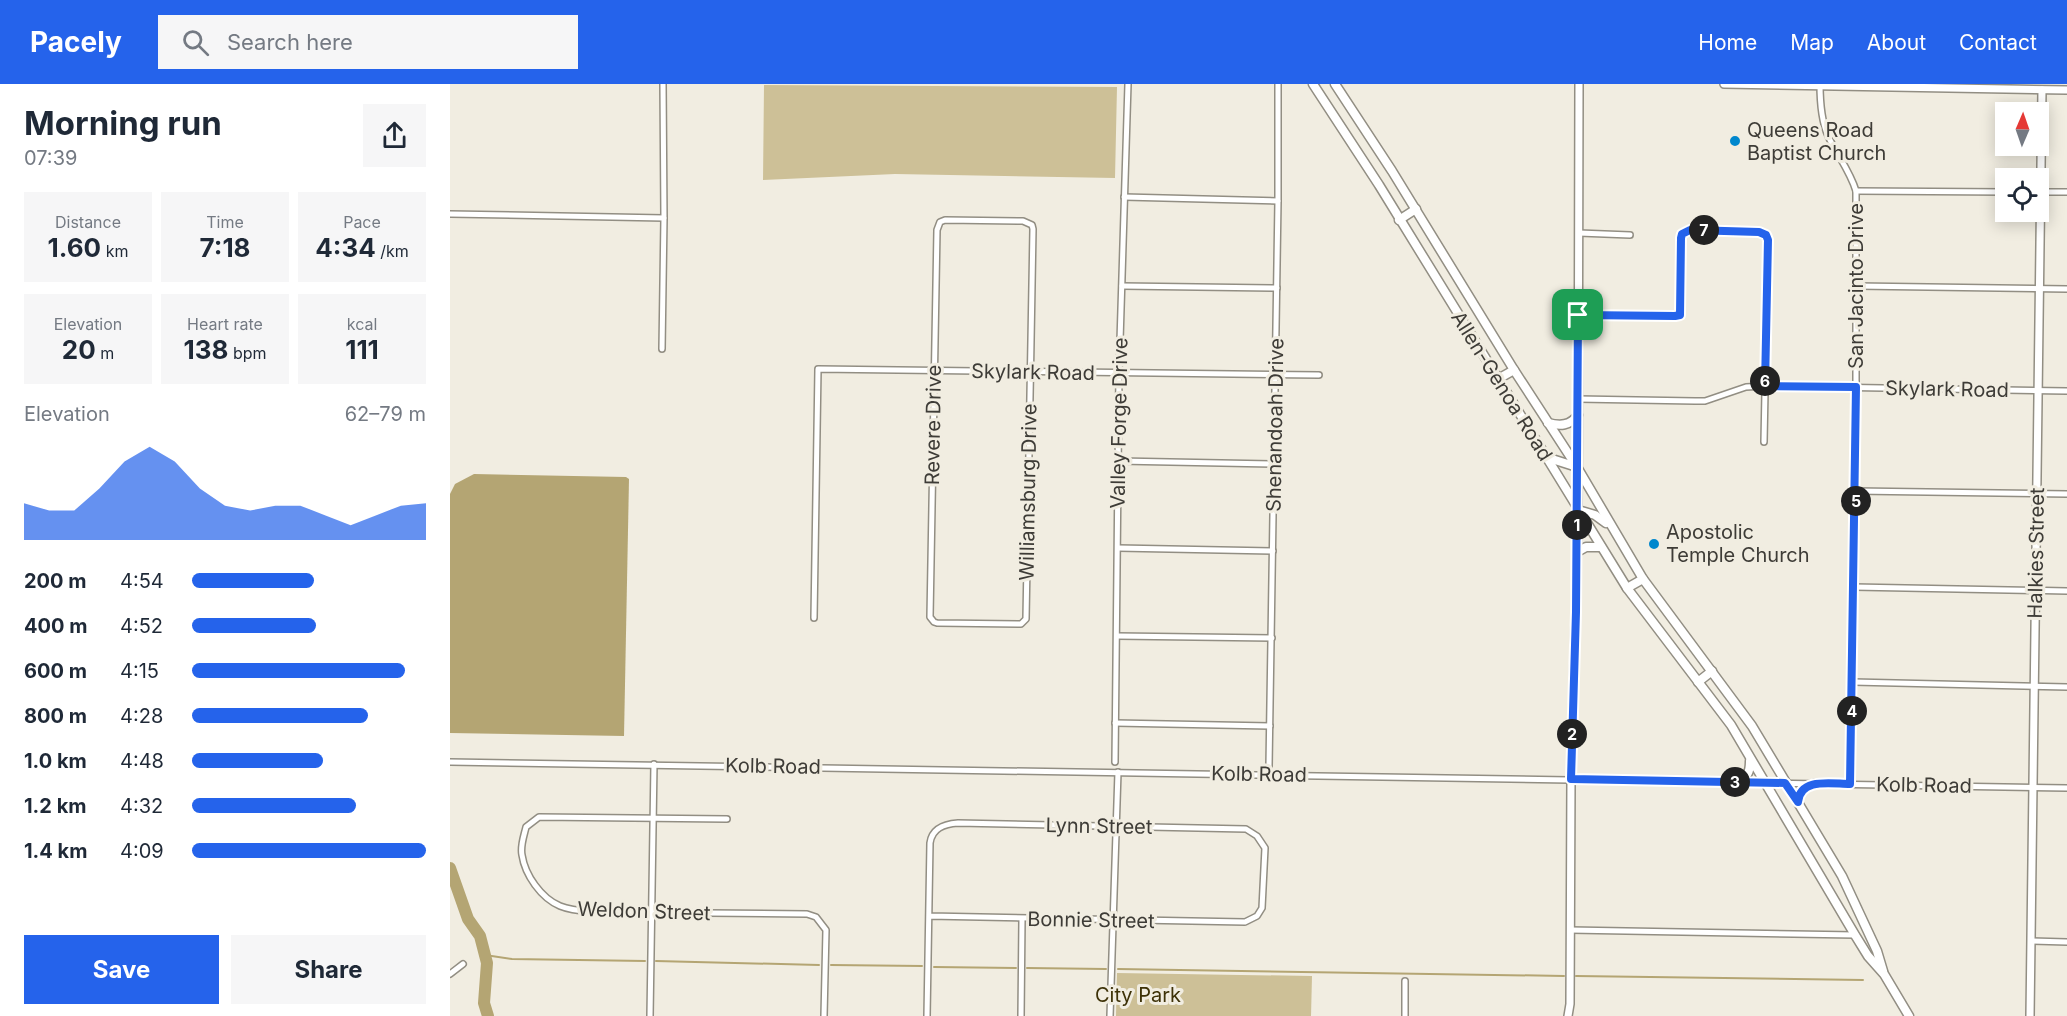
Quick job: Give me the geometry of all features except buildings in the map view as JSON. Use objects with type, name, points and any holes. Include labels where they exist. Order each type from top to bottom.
[{"type":"main road","name":"Allen-Genoa Road","points":[[1313,84],[1379,184],[1627,588],[1731,725],[1855,935],[1868,956],[1884,974]]},
{"type":"main road","name":"Allen-Genoa Road","points":[[1335,84],[1577,467],[1643,579],[1752,726],[1842,876],[1877,951],[1884,974]]},
{"type":"main road","points":[[1400,220],[1416,209]]},
{"type":"main road","points":[[1498,380],[1514,370]]},
{"type":"main road","points":[[1548,423],[1559,426],[1567,424],[1574,421],[1578,415]]},
{"type":"main road","points":[[1538,443],[1552,459],[1577,467]]},
{"type":"main road","points":[[1578,510],[1595,515],[1613,529]]},
{"type":"main road","points":[[1577,552],[1586,547],[1601,547]]},
{"type":"main road","points":[[1627,588],[1643,579]]},
{"type":"main road","points":[[1698,682],[1712,671]]},
{"type":"main road","points":[[1738,782],[1747,777],[1750,771],[1750,760]]},
{"type":"main road","points":[[1798,802],[1798,794],[1803,788],[1814,783]]},
{"type":"main road","points":[[1884,974],[1910,1016]]},
{"type":"street","points":[[662,349],[663,84]]},
{"type":"street","name":"Valley Forge Drive","points":[[1115,762],[1119,373],[1128,84]]},
{"type":"street","name":"Shenandoah Drive","points":[[1269,766],[1278,84]]},
{"type":"street","points":[[1568,1016],[1578,510],[1579,84]]},
{"type":"street","points":[[1724,84],[2067,90]]},
{"type":"street","name":"San Jacinto Drive","points":[[1820,85],[1824,124],[1852,178],[1856,191],[1856,491],[1850,784]]},
{"type":"street","name":"Halkies Street","points":[[2040,168],[2042,90]]},
{"type":"street","points":[[1856,191],[1995,192]]},
{"type":"street","points":[[2049,192],[2067,192]]},
{"type":"street","points":[[1124,197],[1278,201]]},
{"type":"street","points":[[450,214],[664,218]]},
{"type":"street","name":"Revere Drive","points":[[983,624],[937,623],[930,616],[938,225],[945,220],[985,221]]},
{"type":"street","name":"Williamsburg Drive","points":[[983,624],[1018,624],[1026,619],[1033,229],[1028,222],[985,221]]},
{"type":"street","name":"Halkies Street","points":[[2030,1016],[2039,222]]},
{"type":"street","points":[[1578,315],[1680,315],[1682,234],[1690,230],[1763,233],[1768,240],[1764,441]]},
{"type":"street","points":[[1579,233],[1630,235]]},
{"type":"street","points":[[1122,286],[1276,288]]},
{"type":"street","points":[[1857,286],[2067,289]]},
{"type":"street","name":"Skylark Road","points":[[814,618],[818,369],[1319,375]]},
{"type":"street","name":"Skylark Road","points":[[1578,399],[1705,401],[1746,387],[1765,386],[2067,391]]},
{"type":"street","points":[[1119,461],[1274,464]]},
{"type":"street","points":[[1856,491],[2067,494]]},
{"type":"street","points":[[1118,548],[1273,551]]},
{"type":"street","points":[[1854,587],[2067,591]]},
{"type":"street","points":[[1117,636],[1272,638]]},
{"type":"street","points":[[1853,681],[2067,687]]},
{"type":"street","points":[[1115,723],[1270,726]]},
{"type":"street","name":"Kolb Road","points":[[450,762],[2067,788]]},
{"type":"street","points":[[650,1016],[654,764]]},
{"type":"street","points":[[1110,1016],[1118,772]]},
{"type":"street","name":"Weldon Street","points":[[727,819],[539,817],[526,827],[522,854],[525,866],[535,884],[546,897],[558,905],[574,910],[585,912],[807,914],[816,917],[826,930],[824,1016]]},
{"type":"street","name":"Lynn Street","points":[[929,916],[931,837],[939,827],[958,823],[1246,829],[1257,836],[1265,848],[1262,908],[1252,920]]},
{"type":"street","points":[[927,1016],[929,916]]},
{"type":"street","name":"Bonnie Street","points":[[929,916],[1239,923],[1252,920]]},
{"type":"street","points":[[1021,1016],[1022,919]]},
{"type":"street","points":[[1570,930],[1855,935]]},
{"type":"street","points":[[2031,941],[2067,942]]},
{"type":"street","points":[[450,974],[464,964]]},
{"type":"street","points":[[1405,981],[1405,1016]]},
{"type":"green space","points":[[764,85],[1117,87],[1115,178],[895,174],[763,180]]},
{"type":"green space","name":"City Park","points":[[1117,973],[1312,976],[1311,1016],[1116,1016]]},
{"type":"shaded area","points":[[474,474],[626,477],[629,479],[624,736],[450,733],[450,494],[455,484]]},
{"type":"waterway","points":[[450,868],[468,919],[480,936],[487,963],[484,1003],[488,1016]]},
{"type":"waterway","points":[[485,955],[512,959],[645,961]]},
{"type":"waterway","points":[[656,961],[819,965]]},
{"type":"waterway","points":[[831,965],[922,966]]},
{"type":"waterway","points":[[934,967],[1016,968]]},
{"type":"waterway","points":[[1027,968],[1106,969]]},
{"type":"waterway","points":[[1118,969],[1564,976]]},
{"type":"waterway","points":[[1576,976],[1863,980]]},
{"type":"place","name":"Queens Road Baptist Church","points":[[1735,141]]},
{"type":"place","name":"Apostolic Temple Church","points":[[1654,544]]},
{"type":"route","points":[[1690,230],[1759,232],[1766,235],[1768,240],[1765,386],[1856,387],[1850,784],[1814,783],[1803,788],[1798,794],[1798,802],[1785,783],[1571,779],[1578,510],[1578,315],[1680,315],[1682,234],[1690,230]]}]
